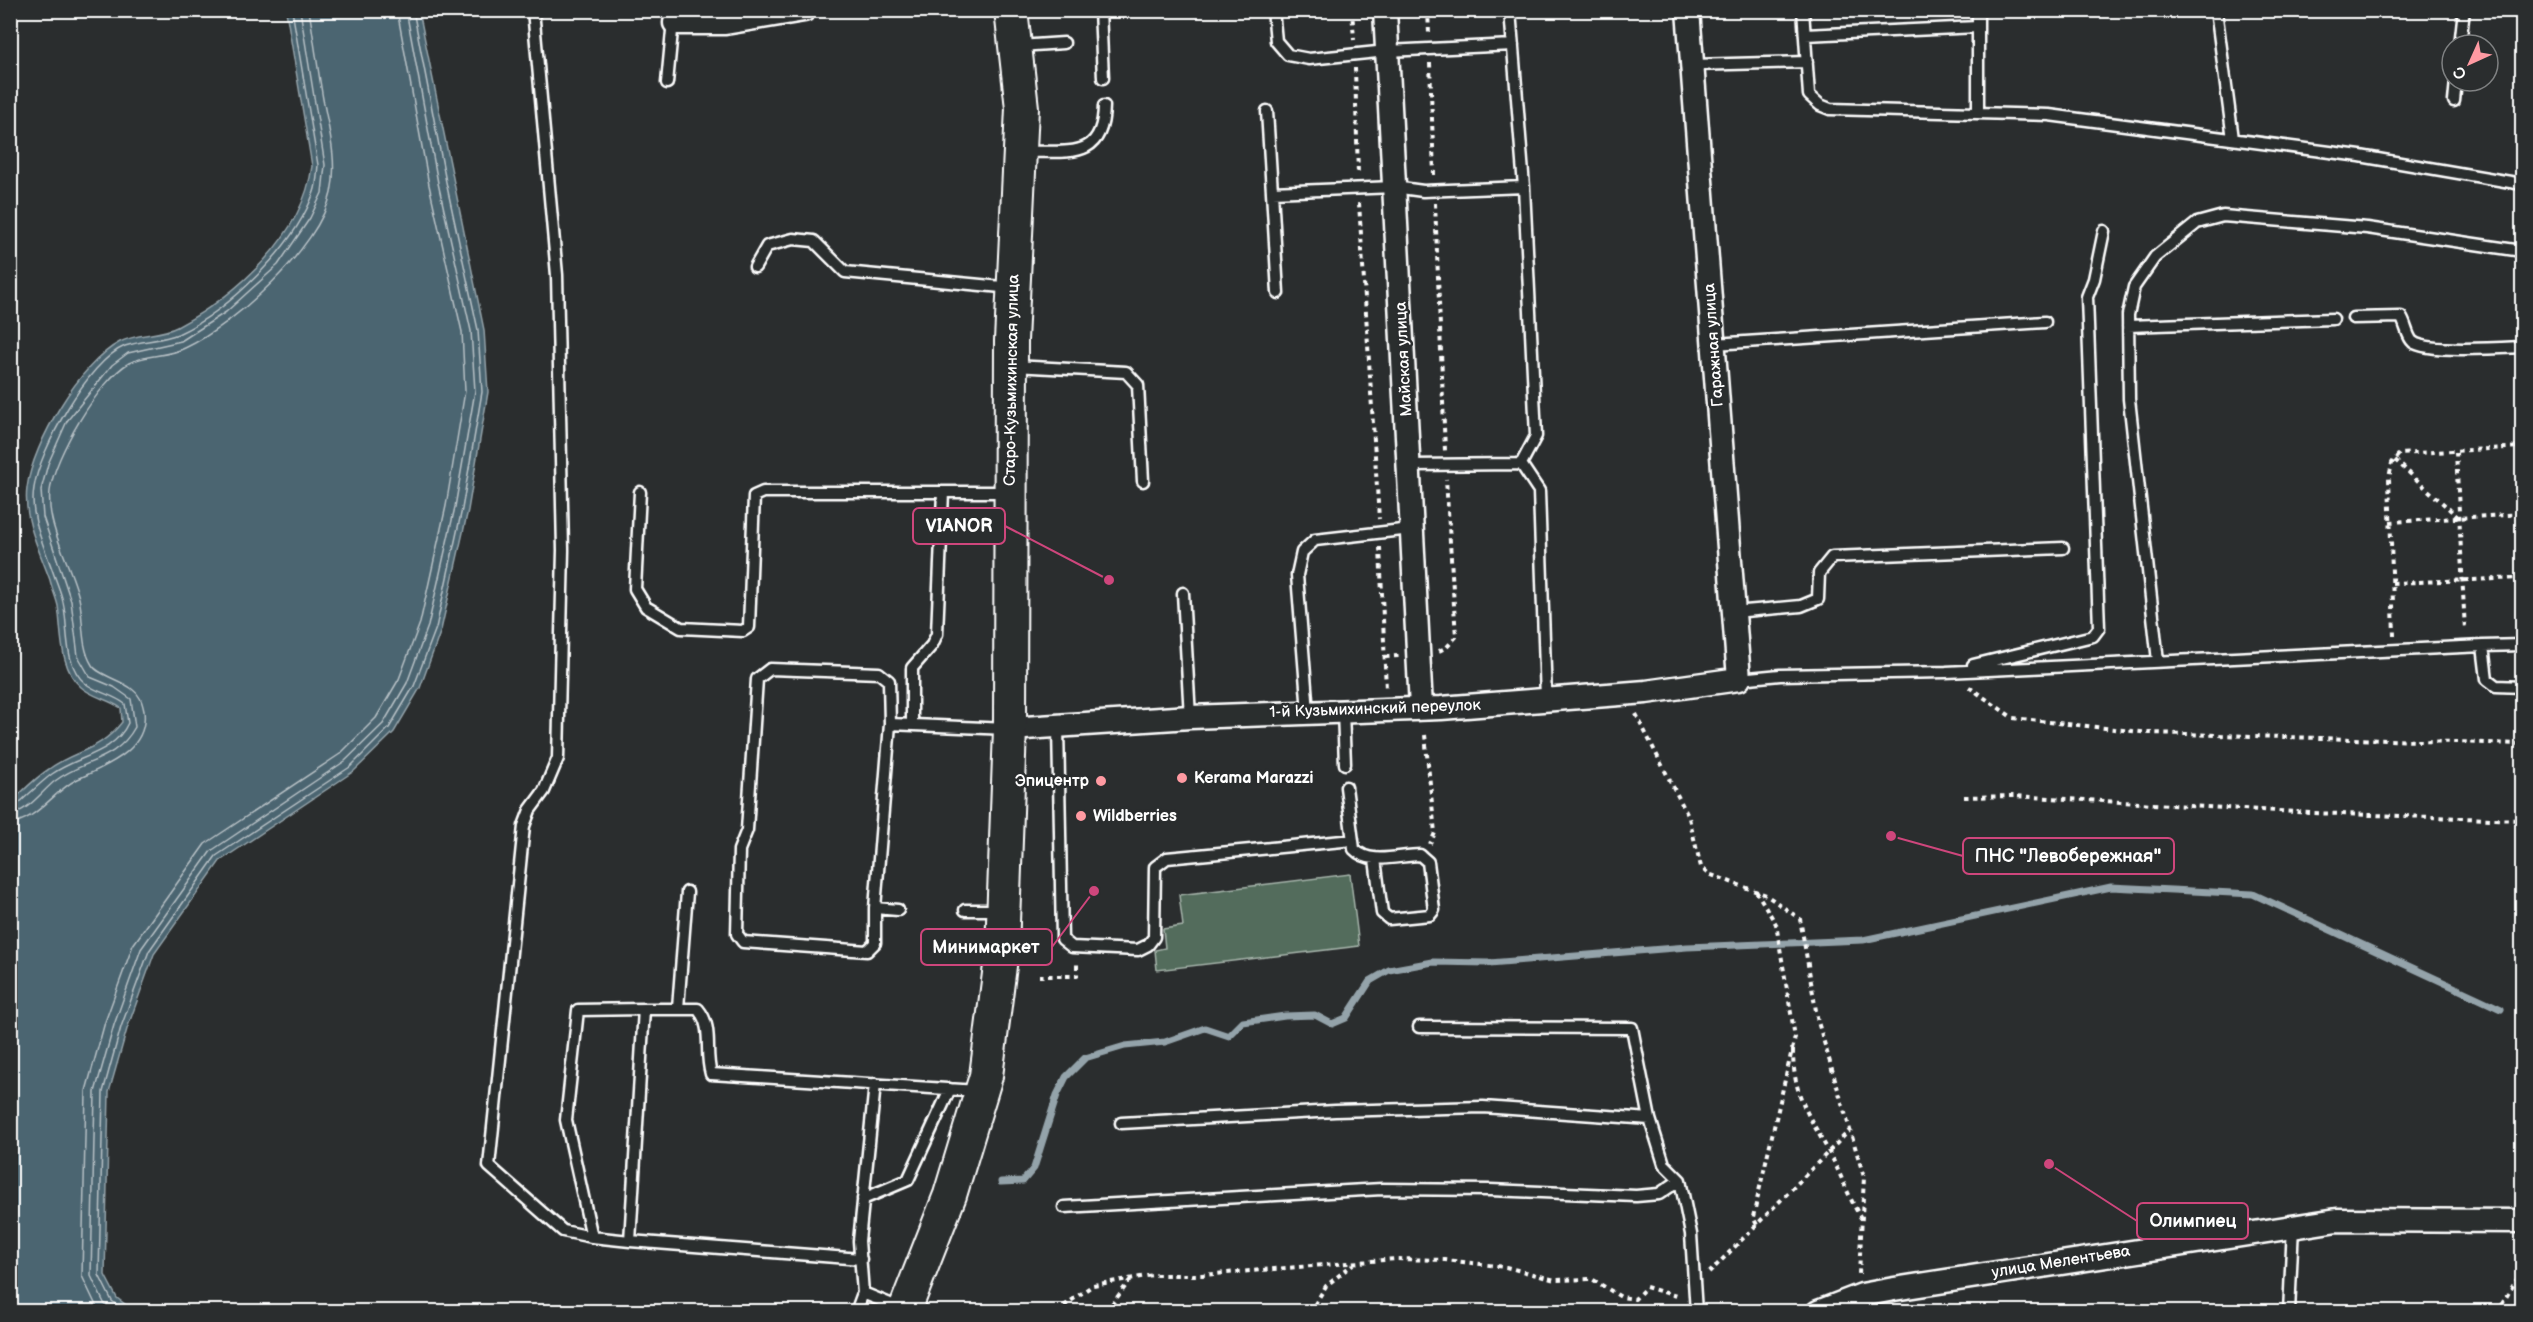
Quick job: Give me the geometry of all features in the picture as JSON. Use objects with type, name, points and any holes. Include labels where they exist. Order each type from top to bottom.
[{"type":"main road","name":"Старо-Кузьмихинская улица","points":[[905,1311],[950,1195],[986,1076],[1000,959],[1010,729],[1012,288],[1022,108],[1011,10]]},
{"type":"street","points":[[675,17],[725,23],[804,10]]},
{"type":"street","name":"Майская улица","points":[[1385,10],[1421,708]]},
{"type":"street","name":"Гаражная улица","points":[[1688,10],[1739,680]]},
{"type":"street","name":"1-й Кузьмихинский переулок","points":[[1010,729],[1190,717],[1421,708],[1647,692],[1739,680]]},
{"type":"street","name":"улица Мелентьева","points":[[1824,1310],[1902,1287],[2337,1220],[2523,1221]]},
{"type":"lane","points":[[533,10],[557,275],[563,550],[558,758],[544,791],[530,810],[524,826],[489,1166],[563,1231],[630,1241],[861,1259]]},
{"type":"lane","points":[[1100,10],[1098,42],[1103,78]]},
{"type":"lane","points":[[1273,10],[1276,41],[1288,55],[1310,59],[1387,51],[1513,45]]},
{"type":"lane","points":[[1510,10],[1524,187],[1536,436],[1521,464]]},
{"type":"lane","points":[[1803,10],[1809,95],[1820,105],[1830,109],[2049,115],[2360,156],[2523,184]]},
{"type":"lane","points":[[1978,10],[1978,112]]},
{"type":"lane","points":[[2216,10],[2233,139]]},
{"type":"lane","points":[[2461,33],[2464,10]]},
{"type":"lane","points":[[667,83],[675,17]]},
{"type":"lane","points":[[1805,35],[1978,27]]},
{"type":"lane","points":[[1015,47],[1064,43]]},
{"type":"lane","points":[[1692,65],[1807,62]]},
{"type":"lane","points":[[2454,101],[2455,93]]},
{"type":"lane","points":[[1019,152],[1082,149],[1093,145],[1100,136],[1104,123],[1104,106]]},
{"type":"lane","points":[[1268,111],[1278,293]]},
{"type":"lane","points":[[1272,192],[1394,187],[1435,190],[1524,187]]},
{"type":"lane","points":[[2158,661],[2130,399],[2128,326],[2134,287],[2155,258],[2197,223],[2223,216],[2367,228],[2523,251]]},
{"type":"lane","points":[[1946,672],[2093,636],[2099,628],[2087,297],[2094,279],[2104,231]]},
{"type":"lane","points":[[755,267],[767,246],[793,239],[814,241],[845,272],[1012,288]]},
{"type":"lane","points":[[2353,318],[2401,317],[2407,326],[2409,338],[2415,344],[2434,348],[2523,348]]},
{"type":"lane","points":[[2128,326],[2333,319]]},
{"type":"lane","points":[[1713,344],[2044,322]]},
{"type":"lane","points":[[1011,366],[1126,372],[1138,385],[1143,481]]},
{"type":"lane","points":[[1410,465],[1521,464]]},
{"type":"lane","points":[[1521,464],[1539,491],[1546,699]]},
{"type":"lane","points":[[639,492],[635,589],[646,607],[681,628],[743,632],[749,627],[754,496],[763,492],[1011,492]]},
{"type":"lane","points":[[912,725],[912,668],[932,645],[937,634],[943,492]]},
{"type":"lane","points":[[1308,712],[1297,575],[1302,552],[1315,540],[1411,529]]},
{"type":"lane","points":[[1734,612],[1801,606],[1818,599],[1819,573],[1832,557],[2063,548]]},
{"type":"lane","points":[[1183,593],[1190,717]]},
{"type":"lane","points":[[1739,680],[1780,675],[1946,672],[2523,645]]},
{"type":"lane","points":[[2483,646],[2487,679],[2496,686],[2523,687]]},
{"type":"lane","points":[[770,669],[879,673],[889,681],[890,724],[875,908],[875,944],[867,951],[743,942],[737,934],[739,850],[747,830],[756,678],[770,669]]},
{"type":"lane","points":[[1343,711],[1344,764]]},
{"type":"lane","points":[[890,724],[1010,729]]},
{"type":"lane","points":[[1058,726],[1062,939],[1072,947],[1138,950],[1148,945],[1154,937],[1155,867],[1167,858],[1353,840]]},
{"type":"lane","points":[[1346,787],[1354,849],[1360,856],[1375,859],[1420,855],[1428,862],[1434,910],[1431,915],[1389,919],[1382,913],[1375,859]]},
{"type":"lane","points":[[678,1008],[687,892]]},
{"type":"lane","points":[[875,908],[898,909]]},
{"type":"lane","points":[[965,910],[1003,910]]},
{"type":"lane","points":[[592,1237],[566,1120],[578,1010],[678,1008],[698,1010],[707,1020],[708,1064],[711,1074],[981,1092]]},
{"type":"lane","points":[[630,1241],[644,1009]]},
{"type":"lane","points":[[1419,1027],[1632,1028],[1650,1119],[1664,1164],[1680,1180],[1691,1234],[1696,1306]]},
{"type":"lane","points":[[856,1311],[863,1293],[859,1241],[875,1084]]},
{"type":"lane","points":[[863,1199],[908,1180],[950,1089]]},
{"type":"lane","points":[[1121,1123],[1335,1111],[1483,1107],[1650,1119]]},
{"type":"lane","points":[[1064,1208],[1382,1189],[1490,1190],[1636,1196],[1659,1194],[1680,1180]]},
{"type":"lane","points":[[2289,1311],[2293,1226]]},
{"type":"lane","points":[[863,1293],[905,1311]]},
{"type":"path","points":[[1352,10],[1358,188],[1380,532],[1386,709]]},
{"type":"path","points":[[1418,655],[1432,655],[1447,647],[1456,637],[1445,464],[1428,10]]},
{"type":"path","points":[[2394,650],[2389,478],[2394,460],[2399,454],[2523,447]]},
{"type":"path","points":[[2456,452],[2465,647]]},
{"type":"path","points":[[2394,460],[2459,518]]},
{"type":"path","points":[[2390,522],[2523,514]]},
{"type":"path","points":[[2392,583],[2523,578]]},
{"type":"path","points":[[1946,672],[2013,718],[2150,733],[2523,744]]},
{"type":"path","points":[[1632,705],[1689,818],[1701,867],[1709,874],[1756,891],[1800,919],[1818,1022],[1864,1177],[1859,1284]]},
{"type":"path","points":[[1420,855],[1435,833],[1425,735]]},
{"type":"path","points":[[1964,797],[2015,796],[2312,813],[2523,820]]},
{"type":"path","points":[[1756,891],[1777,929],[1795,1037],[1753,1217],[1757,1225]]},
{"type":"path","points":[[1039,976],[1077,976]]},
{"type":"path","points":[[1793,1043],[1793,1075],[1802,1107],[1829,1152],[1862,1220]]},
{"type":"path","points":[[1704,1278],[1850,1130]]},
{"type":"path","points":[[1064,1306],[1093,1285],[1153,1275],[1202,1275],[1396,1259],[1445,1260],[1506,1267],[1555,1280],[1592,1279],[1621,1297],[1635,1299],[1646,1287],[1696,1306]]},
{"type":"path","points":[[1310,1311],[1326,1286],[1353,1264]]},
{"type":"path","points":[[2497,1311],[2523,1271]]},
{"type":"path","points":[[1106,1311],[1132,1278]]},
{"type":"green space","points":[[1350,874],[1359,946],[1157,970],[1155,950],[1165,948],[1163,929],[1183,926],[1179,895]]},
{"type":"water","points":[[286,11],[419,11],[484,330],[488,392],[468,510],[441,630],[420,688],[394,732],[354,771],[220,861],[154,954],[127,1029],[109,1092],[105,1275],[117,1298],[134,1311],[11,1311],[11,802],[34,780],[59,762],[96,745],[122,722],[121,708],[85,690],[69,670],[63,649],[57,603],[30,523],[26,500],[27,488],[38,449],[61,406],[89,367],[120,342],[177,327],[222,298],[264,261],[296,216],[306,192],[312,166]]},
{"type":"waterway","points":[[1001,1182],[1023,1181],[1034,1168],[1057,1095],[1066,1077],[1085,1058],[1125,1046],[1165,1042],[1205,1028],[1229,1036],[1243,1022],[1285,1016],[1315,1015],[1332,1024],[1346,1018],[1370,981],[1389,970],[1433,962],[1489,963],[1687,947],[1863,940],[2111,887],[2253,894],[2501,1009]]},
{"type":"place","name":"VIANOR","points":[[1109,580]]},
{"type":"place","name":"Kerama Marazzi","points":[[1182,778]]},
{"type":"place","name":"Эпицентр","points":[[1101,781]]},
{"type":"place","name":"Wildberries","points":[[1081,816]]},
{"type":"place","name":"ПНС \"Левобережная\"","points":[[1891,836]]},
{"type":"place","name":"Минимаркет","points":[[1094,891]]},
{"type":"place","name":"Олимпиец","points":[[2049,1164]]}]
